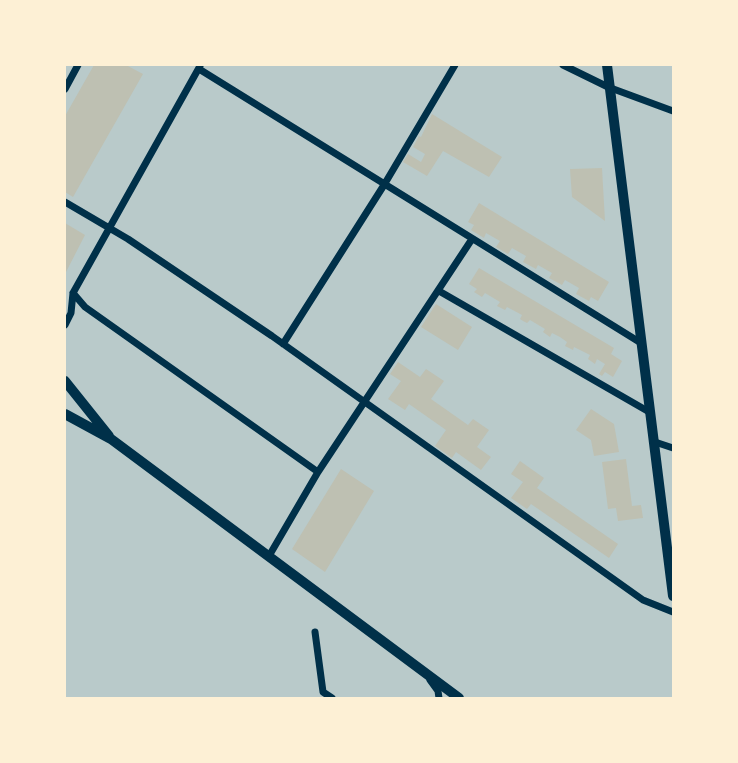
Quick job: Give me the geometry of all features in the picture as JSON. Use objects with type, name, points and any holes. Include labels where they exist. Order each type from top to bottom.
[{"type":"street","points":[[65,89],[78,65]]},
{"type":"street","points":[[283,344],[384,185],[455,65]]},
{"type":"street","points":[[564,65],[608,87],[673,111]]},
{"type":"street","points":[[607,65],[673,596]]},
{"type":"street","points":[[65,325],[71,313],[73,293],[200,67],[384,185],[641,343]]},
{"type":"street","points":[[65,202],[109,227],[283,344],[643,600],[673,612]]},
{"type":"street","points":[[269,556],[318,472],[472,239]]},
{"type":"street","points":[[439,291],[651,413]]},
{"type":"street","points":[[65,298],[73,293]]},
{"type":"street","points":[[73,293],[85,307],[318,472]]},
{"type":"street","points":[[65,381],[111,439]]},
{"type":"street","points":[[65,414],[111,439],[458,698]]},
{"type":"street","points":[[655,442],[673,448]]},
{"type":"street","points":[[315,632],[323,692],[332,698]]},
{"type":"street","points":[[428,676],[438,691],[439,698]]},
{"type":"shaded area","points":[[65,65],[673,65],[673,698],[65,698]]},
{"type":"building","points":[[94,65],[126,65],[143,74],[73,197],[65,192],[65,116]]},
{"type":"building","points":[[432,114],[502,157],[489,177],[443,151],[427,176],[403,162],[408,154],[421,162],[425,154],[413,147]]},
{"type":"building","points":[[602,168],[605,221],[572,197],[570,169]]},
{"type":"building","points":[[479,203],[609,282],[598,301],[591,297],[589,301],[576,294],[579,288],[565,280],[562,285],[549,278],[552,273],[538,265],[536,269],[523,262],[526,256],[512,248],[508,254],[496,247],[500,241],[486,233],[484,238],[471,230],[474,225],[468,222]]},
{"type":"building","points":[[65,223],[85,235],[65,274]]},
{"type":"building","points":[[479,268],[614,348],[611,354],[622,361],[613,377],[605,372],[602,376],[599,374],[605,364],[597,359],[595,364],[588,359],[590,355],[574,347],[573,350],[565,346],[567,342],[560,337],[552,333],[550,337],[543,332],[545,329],[530,320],[527,323],[520,319],[522,315],[507,307],[505,310],[497,306],[500,302],[485,293],[482,297],[474,292],[477,289],[469,284]]},
{"type":"building","points":[[436,304],[472,327],[458,350],[421,327]]},
{"type":"building","points":[[398,362],[420,377],[426,369],[444,381],[431,399],[468,425],[473,419],[489,430],[477,447],[491,457],[481,470],[456,452],[452,458],[435,446],[446,430],[409,404],[405,410],[388,399],[401,381],[390,374]]},
{"type":"building","points":[[591,409],[614,424],[619,452],[594,456],[591,440],[576,430]]},
{"type":"building","points":[[626,459],[632,506],[641,505],[643,518],[618,521],[616,508],[608,509],[602,462]]},
{"type":"building","points":[[520,461],[544,478],[537,488],[618,544],[609,558],[531,504],[527,509],[511,498],[523,482],[511,474]]},
{"type":"building","points":[[341,469],[374,491],[325,572],[292,549]]}]
